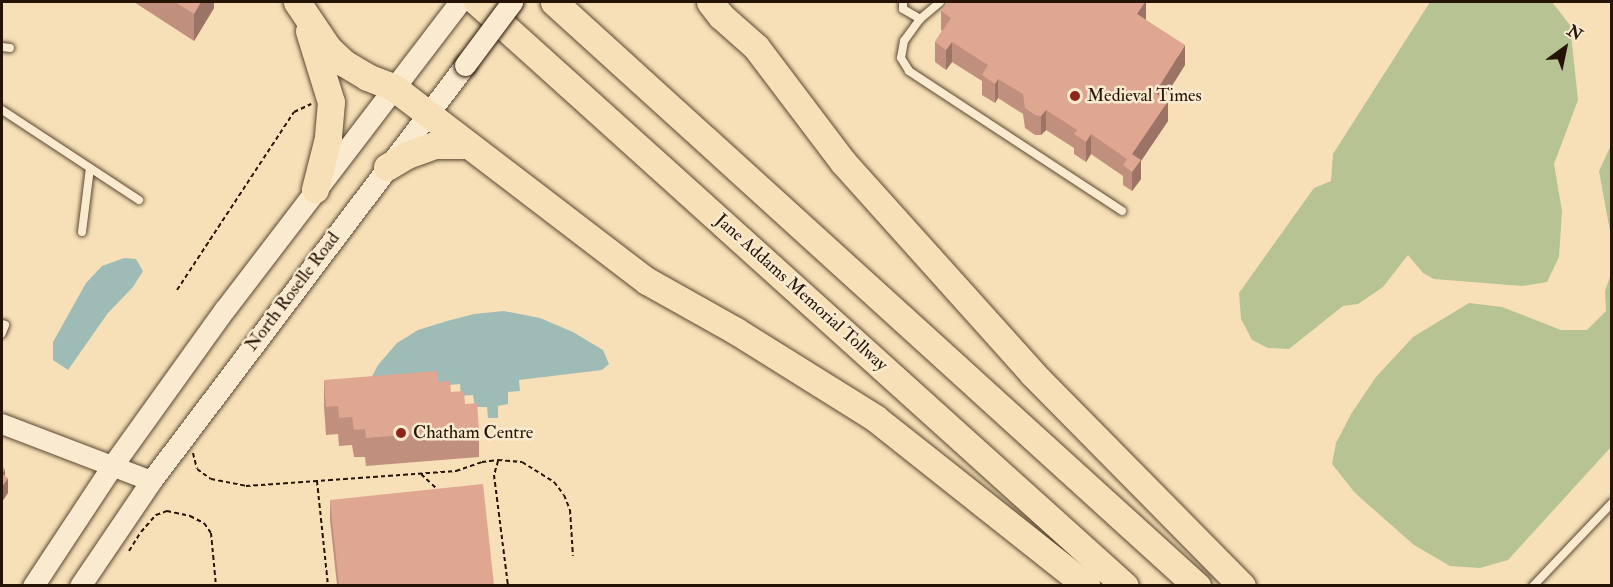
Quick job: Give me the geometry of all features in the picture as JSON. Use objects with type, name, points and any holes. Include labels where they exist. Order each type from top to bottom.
[{"type":"highway","name":"Jane Addams Memorial Tollway","points":[[477,2],[1125,585]]},
{"type":"highway","points":[[554,2],[1197,585]]},
{"type":"highway","points":[[710,2],[756,47],[843,162],[1008,346],[1242,585]]},
{"type":"highway","points":[[733,2],[744,15],[756,47]]},
{"type":"highway","points":[[300,7],[328,48],[344,63],[367,77],[393,87],[647,281],[736,331],[875,418],[1087,585]]},
{"type":"highway","points":[[300,7],[331,102],[328,138],[315,189]]},
{"type":"highway","points":[[387,167],[407,155],[435,145],[468,145]]},
{"type":"main road","points":[[33,585],[112,466],[315,189],[460,2]]},
{"type":"main road","name":"North Roselle Road","points":[[80,585],[151,481],[512,2]]},
{"type":"street","points":[[2,424],[151,481]]},
{"type":"lane","points":[[903,2],[903,9],[920,19]]},
{"type":"lane","points":[[940,2],[920,19],[904,41],[901,58],[909,71],[1122,211]]},
{"type":"lane","points":[[2,110],[140,200]]},
{"type":"lane","points":[[82,232],[90,168]]},
{"type":"lane","points":[[2,324],[5,325],[2,333]]},
{"type":"lane","points":[[1533,585],[1611,503]]},
{"type":"path","points":[[177,290],[294,112],[318,100]]},
{"type":"path","points":[[192,452],[197,469],[211,479],[246,486],[456,471],[482,462],[498,460],[522,462],[554,483],[564,495],[570,510],[573,556]]},
{"type":"path","points":[[498,460],[494,475],[508,585]]},
{"type":"path","points":[[420,473],[443,494],[435,495]]},
{"type":"path","points":[[317,480],[328,585]]},
{"type":"path","points":[[129,551],[141,532],[156,515],[167,511],[204,523],[211,534],[216,585]]},
{"type":"green space","points":[[1430,2],[1552,2],[1570,25],[1578,100],[1554,164],[1562,211],[1559,257],[1547,282],[1522,286],[1434,279],[1423,273],[1408,255],[1383,287],[1358,304],[1343,306],[1289,349],[1268,348],[1252,340],[1241,319],[1239,293],[1314,188],[1331,181],[1333,154]]},
{"type":"green space","points":[[1611,145],[1611,237],[1599,171]]},
{"type":"green space","points":[[1611,274],[1611,447],[1508,560],[1480,568],[1450,566],[1414,545],[1355,493],[1332,464],[1336,443],[1351,414],[1376,377],[1413,337],[1469,303],[1502,307],[1561,330],[1587,330],[1606,311],[1605,291]]},
{"type":"water","points":[[124,258],[136,259],[143,271],[133,287],[108,313],[68,370],[53,360],[53,342],[86,283],[102,266]]},
{"type":"water","points":[[504,311],[540,318],[573,332],[603,350],[609,364],[602,370],[519,380],[520,391],[508,392],[508,404],[498,406],[498,418],[488,418],[487,407],[475,407],[473,395],[461,396],[460,384],[369,393],[368,384],[378,365],[397,343],[418,330],[474,314]]},
{"type":"building","points":[[175,2],[201,2],[194,14]]},
{"type":"building","name":"Medieval Times","points":[[948,2],[1145,2],[1137,14],[1185,45],[1155,93],[1168,101],[1132,154],[1141,160],[1132,172],[1123,165],[1127,159],[1091,134],[1086,142],[1074,134],[1077,130],[1046,110],[1041,116],[1025,108],[1023,94],[998,79],[995,84],[982,75],[988,65],[952,42],[946,50],[935,42],[951,18],[941,11]]},
{"type":"building","points":[[437,371],[438,382],[450,381],[451,392],[464,391],[465,404],[477,403],[479,429],[366,438],[365,429],[354,430],[352,417],[339,418],[338,406],[326,407],[324,380]]},
{"type":"building","points":[[2,474],[8,478],[2,487]]},
{"type":"building","points":[[483,484],[494,585],[339,585],[330,500]]},
{"type":"place","name":"Medieval Times","points":[[1075,96]]},
{"type":"place","name":"Chatham Centre","points":[[401,433]]}]
